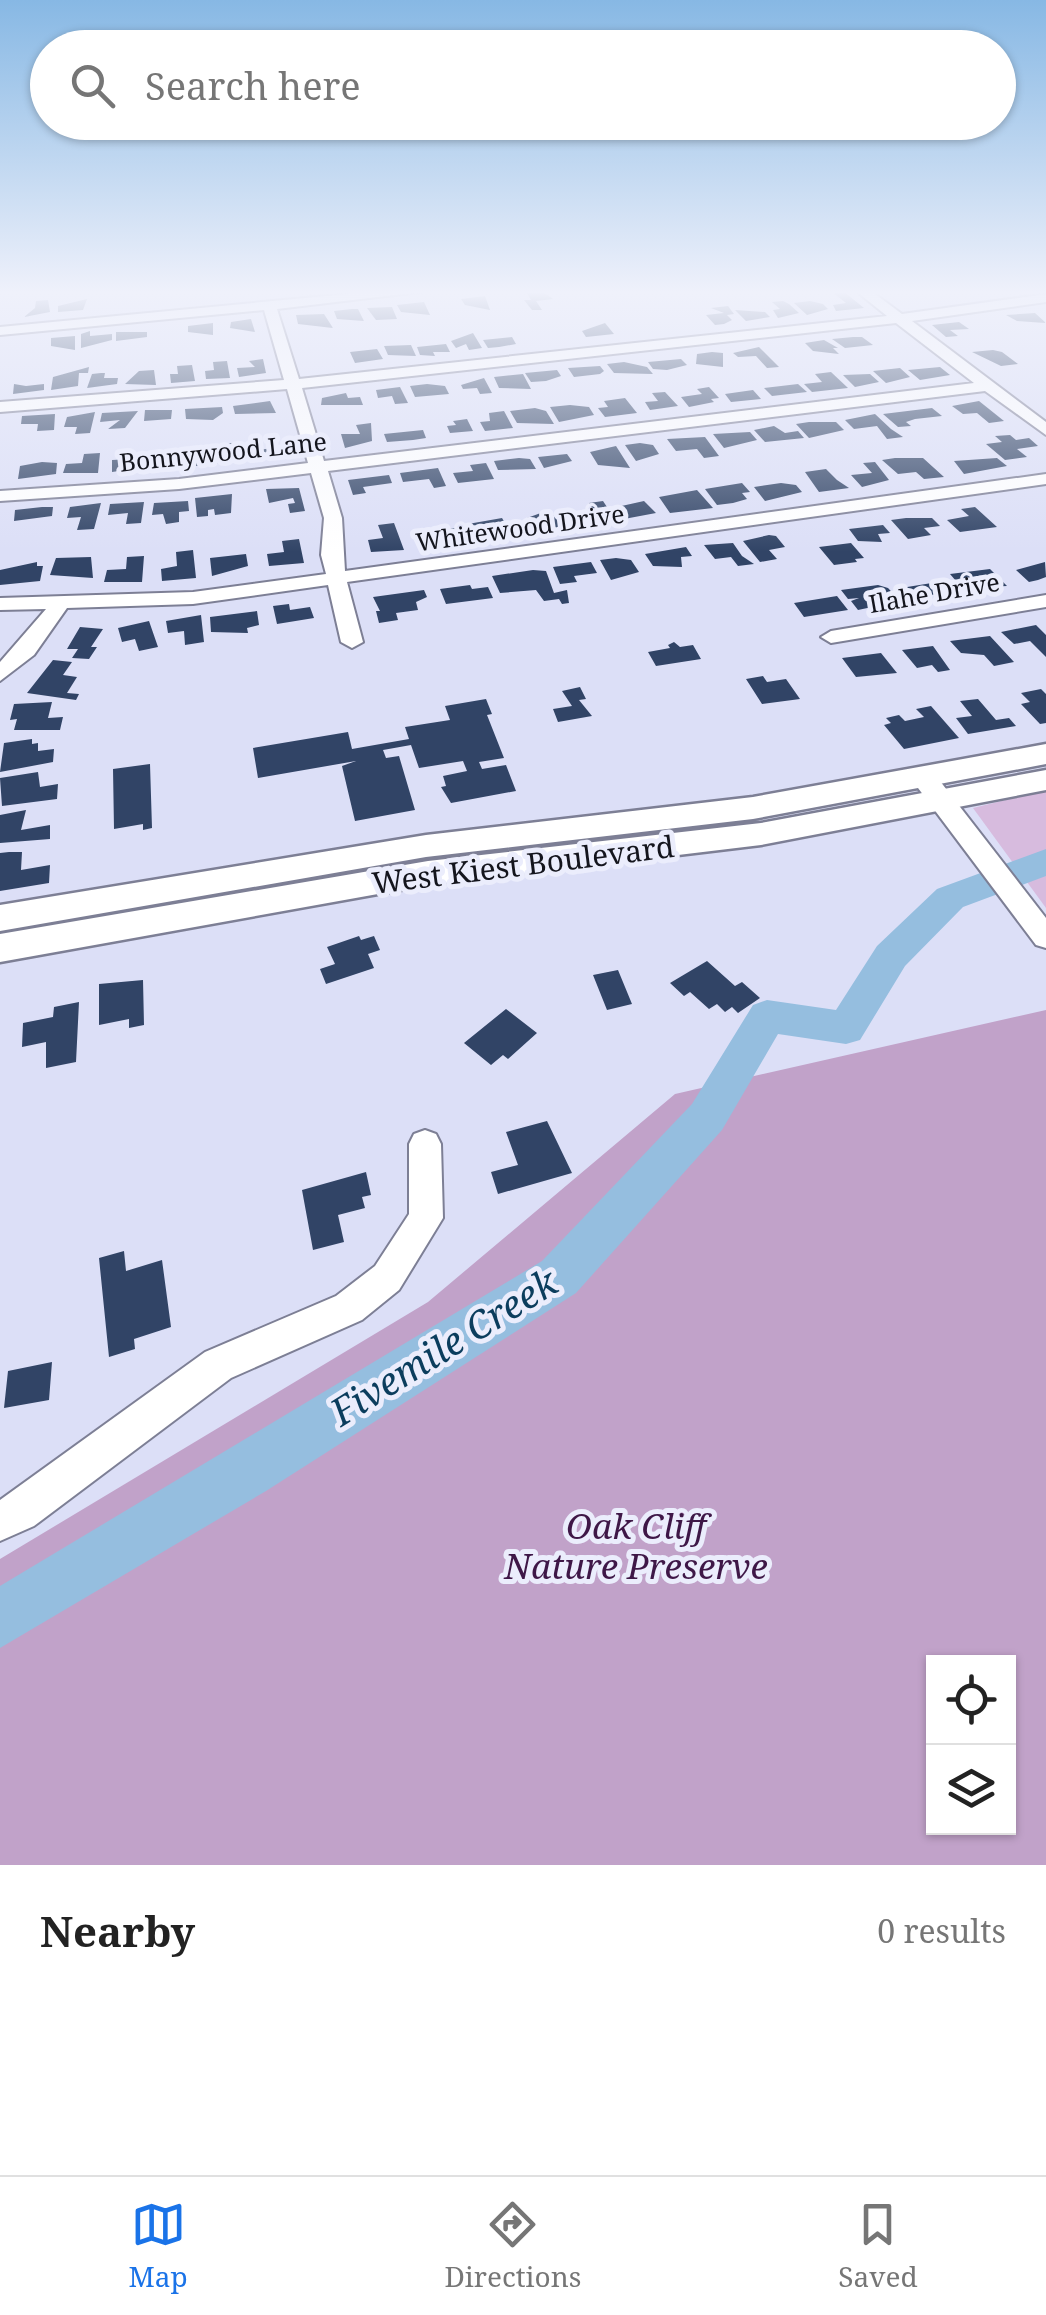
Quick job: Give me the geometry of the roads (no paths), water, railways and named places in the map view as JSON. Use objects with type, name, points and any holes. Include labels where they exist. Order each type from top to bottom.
[{"type":"main road","name":"West Kiest Boulevard","points":[[0,918],[246,888],[428,873],[570,845],[761,834],[1046,754]]},
{"type":"main road","name":"West Kiest Boulevard","points":[[932,789],[1046,780]]},
{"type":"main road","name":"West Kiest Boulevard","points":[[0,948],[246,888]]},
{"type":"street","points":[[291,378],[332,518],[335,578],[352,642]]},
{"type":"street","points":[[0,408],[348,378]]},
{"type":"street","points":[[976,378],[1046,430]]},
{"type":"street","name":"Bonnywood Lane","points":[[0,496],[179,484],[986,386]]},
{"type":"street","name":"Whitewood Drive","points":[[0,604],[156,601],[1046,480]]},
{"type":"street","points":[[0,674],[36,638],[63,600]]},
{"type":"street","name":"Ilahe Drive","points":[[832,637],[1046,601]]},
{"type":"street","points":[[932,789],[1046,938]]},
{"type":"street","points":[[0,1521],[20,1512],[218,1365],[349,1308],[387,1278],[426,1218],[429,1189],[425,1144]]},
{"type":"waterway","name":"Fivemile Creek","points":[[0,1619],[247,1472],[559,1277],[707,1117],[767,1016],[846,1028],[891,956],[950,898],[1046,862]]},
{"type":"park label","name":"Oak Cliff Nature Preserve","points":[[636,1545]]}]
